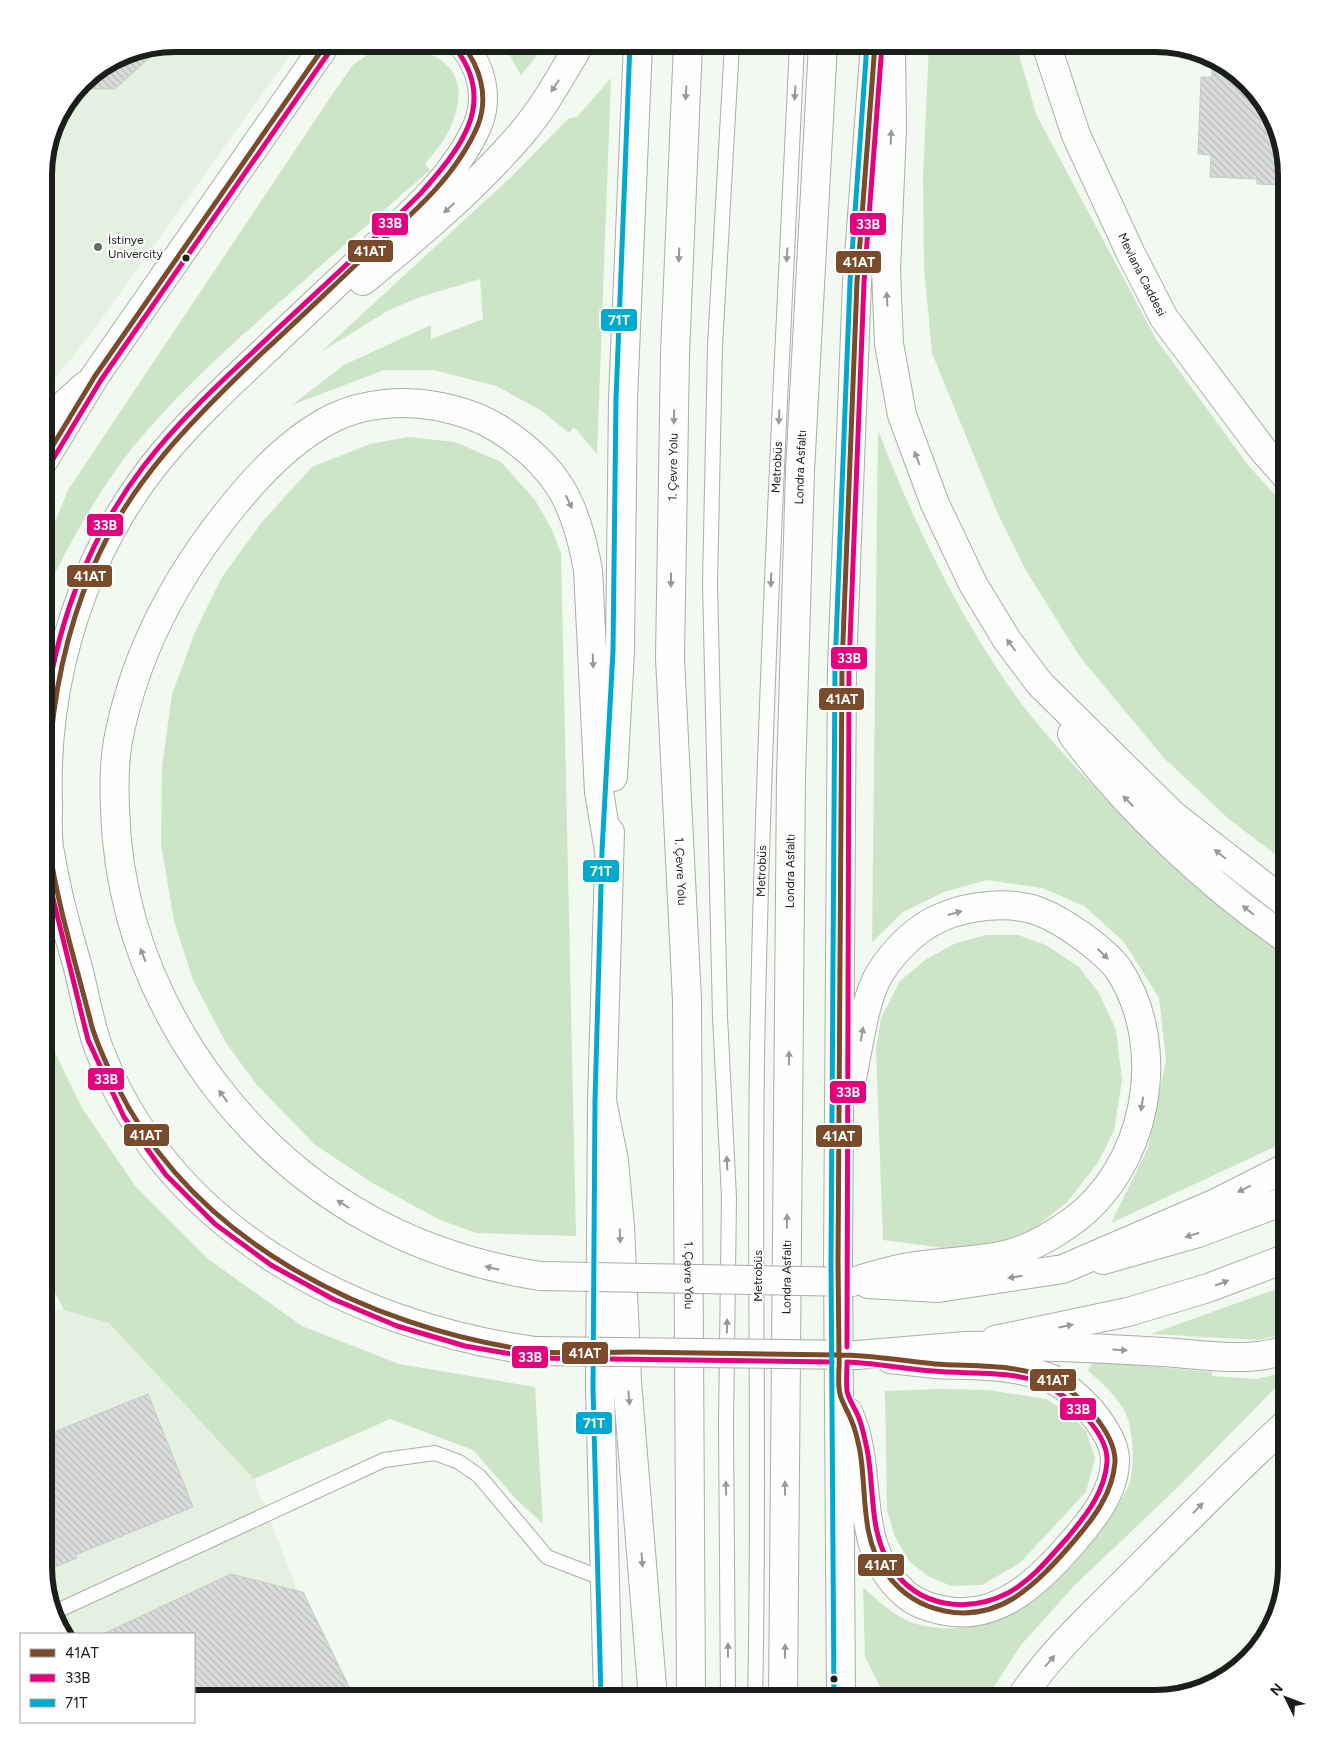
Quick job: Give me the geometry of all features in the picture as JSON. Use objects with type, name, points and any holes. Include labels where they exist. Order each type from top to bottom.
[{"type":"main road","points":[[53,446],[95,376],[320,53]]},
{"type":"main road","points":[[53,709],[70,631],[93,568],[119,514],[147,471],[186,427],[436,187],[461,156],[479,122],[484,101],[480,73],[468,53]]},
{"type":"main road","points":[[273,344],[355,288],[434,222],[478,181],[523,132],[555,86],[575,53]]},
{"type":"main road","points":[[608,1690],[600,1388],[602,1101],[609,851],[620,650],[623,399],[638,53]]},
{"type":"main road","name":"1. Çevre Yolu","points":[[688,53],[675,354],[670,658],[687,1000],[691,1690]]},
{"type":"main road","name":"Londra Asfaltı","points":[[783,1690],[791,777],[800,471],[823,53]]},
{"type":"main road","points":[[840,1690],[842,657],[857,282],[874,53]]},
{"type":"main road","points":[[890,53],[892,130],[886,270],[889,344],[902,415],[935,504],[973,584],[1006,640],[1040,684],[1173,815],[1278,897]]},
{"type":"main road","name":"Mevlana Caddesi","points":[[1049,53],[1076,135],[1130,254],[1164,318],[1245,426],[1278,466]]},
{"type":"main road","points":[[53,415],[95,376]]},
{"type":"main road","points":[[609,851],[599,792],[588,570],[582,536],[574,512],[564,492],[541,462],[524,445],[487,422],[455,410],[417,402],[376,405],[335,417],[290,445],[252,483],[211,532],[172,591],[140,659],[117,743],[114,790],[116,844],[121,878],[139,943],[157,989],[198,1062],[237,1114],[278,1155],[326,1193],[373,1223],[412,1241],[448,1255],[496,1269],[540,1276],[852,1282],[901,1288],[938,1288],[1063,1268],[1128,1254],[1198,1233],[1278,1203]]},
{"type":"main road","points":[[1040,684],[1057,714],[1104,775],[1157,830],[1215,883],[1278,932]]},
{"type":"main road","points":[[53,862],[63,918],[98,1047],[138,1125],[164,1160],[207,1206],[235,1232],[308,1280],[351,1300],[410,1323],[453,1337],[535,1351],[857,1356],[934,1364],[1019,1369],[1055,1381],[1080,1399],[1108,1436],[1115,1460],[1110,1488],[1091,1521],[1062,1555],[1033,1584],[1012,1599],[984,1610],[952,1613],[923,1606],[898,1587],[886,1573],[874,1551],[868,1531],[860,1452],[853,1423],[840,1394]]},
{"type":"main road","points":[[840,1133],[868,1000],[879,974],[904,943],[939,918],[975,908],[1005,906],[1037,911],[1063,923],[1090,942],[1118,969],[1135,1003],[1148,1053],[1142,1108],[1131,1148],[1114,1179],[1099,1197],[1071,1222],[1046,1239],[1003,1256],[909,1267],[852,1282]]},
{"type":"main road","points":[[602,1101],[614,1161],[627,1381],[652,1690]]},
{"type":"main road","points":[[1063,1268],[1218,1202],[1278,1172]]},
{"type":"main road","points":[[966,1346],[1128,1312],[1208,1288],[1278,1261]]},
{"type":"main road","points":[[857,1356],[966,1346],[1062,1347],[1241,1356],[1278,1353]]},
{"type":"main road","points":[[1026,1690],[1077,1629],[1217,1488],[1278,1430]]},
{"type":"lane","points":[[728,1690],[726,1423],[729,1198],[720,1016],[710,584],[715,346],[731,53]]},
{"type":"lane","name":"Metrobüs","points":[[755,1690],[758,1434],[758,1050],[771,582],[797,53]]},
{"type":"lane","points":[[60,1610],[384,1460],[435,1453],[459,1462],[479,1476],[547,1557],[604,1579]]},
{"type":"shaded area","name":"İstinye Univercity","points":[[167,53],[292,53],[95,328],[53,382],[53,167],[55,151],[62,128],[78,100],[88,88],[107,73],[128,62],[151,55]]},
{"type":"shaded area","points":[[52,1308],[109,1323],[254,1479],[336,1690],[195,1690],[195,1633],[71,1633],[59,1607],[52,1568]]},
{"type":"green space","points":[[370,53],[426,53],[447,66],[455,77],[459,92],[456,111],[446,136],[425,164],[430,170],[229,348],[151,426],[120,464],[96,500],[53,578],[53,528],[68,490],[353,65]]},
{"type":"green space","points":[[508,53],[539,53],[521,75]]},
{"type":"green space","points":[[929,53],[1019,53],[1036,114],[1156,339],[1248,465],[1278,498],[1278,856],[1230,820],[1164,758],[1080,657],[1025,569],[997,512],[932,353],[924,267],[923,176]]},
{"type":"green space","points":[[611,78],[597,454],[574,427],[569,433],[542,411],[496,386],[434,370],[384,370],[292,405],[344,365],[431,325],[431,339],[483,319],[480,279],[420,297],[389,310],[321,352],[510,178],[569,118],[577,117]]},
{"type":"green space","points":[[878,430],[905,496],[952,593],[988,655],[1029,714],[1077,768],[1165,857],[1215,901],[1278,949],[1278,1145],[1111,1223],[1148,1148],[1166,1060],[1159,998],[1124,942],[1084,906],[1042,888],[987,880],[944,892],[903,912],[872,942]]},
{"type":"green space","points":[[408,437],[455,442],[501,462],[535,500],[551,528],[561,553],[576,1236],[476,1233],[440,1220],[374,1184],[314,1144],[257,1085],[226,1043],[193,980],[174,921],[161,844],[162,767],[172,694],[195,632],[222,577],[262,522],[312,467],[370,444]]},
{"type":"green space","points":[[986,935],[1018,935],[1046,945],[1079,967],[1099,993],[1116,1030],[1122,1080],[1114,1131],[1097,1164],[1067,1202],[1034,1229],[1000,1242],[958,1250],[883,1240],[876,1049],[881,1018],[900,981],[925,960],[956,943]]},
{"type":"green space","points":[[52,1047],[82,1108],[136,1187],[208,1259],[302,1326],[399,1364],[535,1387],[543,1524],[516,1499],[473,1450],[390,1419],[254,1479],[109,1323],[64,1310],[52,1288]]},
{"type":"green space","points":[[1278,1288],[1278,1336],[1259,1340],[1151,1334]]},
{"type":"green space","points":[[1094,1361],[1212,1372],[1212,1376],[1257,1379],[1278,1374],[1278,1385],[1179,1486],[1075,1585],[1021,1645],[992,1690],[882,1690],[865,1657],[863,1587],[896,1614],[919,1625],[957,1628],[995,1620],[1011,1614],[1026,1605],[1066,1570],[1106,1522],[1119,1503],[1128,1487],[1132,1473],[1133,1455],[1129,1423],[1118,1401],[1088,1370]]},
{"type":"green space","points":[[988,1390],[1046,1399],[1068,1413],[1086,1431],[1095,1458],[1086,1492],[1020,1563],[982,1585],[951,1586],[928,1576],[909,1561],[895,1537],[887,1510],[885,1391]]},
{"type":"building","points":[[152,55],[115,89],[87,89],[114,69],[136,59]]},
{"type":"building","points":[[1212,66],[1237,83],[1258,107],[1266,121],[1276,151],[1278,185],[1257,184],[1257,179],[1210,177],[1211,155],[1198,154],[1201,77],[1212,77]]},
{"type":"building","points":[[148,1394],[193,1507],[75,1555],[77,1558],[52,1568],[52,1433]]},
{"type":"building","points":[[231,1574],[303,1592],[351,1690],[195,1690],[195,1633],[105,1633]]},
{"type":"transit line","name":"41AT","points":[[53,446],[95,376],[320,53]]},
{"type":"transit line","name":"33B","points":[[53,459],[101,380],[329,53]]},
{"type":"transit line","name":"33B","points":[[53,670],[65,621],[76,588],[90,556],[105,525],[143,467],[168,436],[209,393],[421,193],[460,143],[468,126],[473,107],[474,89],[468,69],[458,53]]},
{"type":"transit line","name":"41AT","points":[[53,726],[64,655],[81,598],[107,538],[124,509],[165,453],[211,403],[412,214],[456,164],[478,125],[483,103],[483,93],[478,72],[468,53]]},
{"type":"transit line","name":"71T","points":[[601,1690],[593,1388],[595,1101],[602,851],[613,651],[616,399],[630,53]]},
{"type":"transit line","name":"71T","points":[[834,1690],[831,1262],[835,667],[850,282],[866,53]]},
{"type":"transit line","name":"41AT","points":[[839,1355],[842,667],[857,282],[874,53]]},
{"type":"transit line","name":"33B","points":[[847,1347],[849,667],[864,282],[881,53]]},
{"type":"transit line","name":"41AT","points":[[53,867],[68,937],[92,1027],[116,1084],[149,1140],[190,1189],[237,1231],[290,1267],[348,1297],[408,1321],[470,1339],[533,1351],[569,1353],[839,1355]]},
{"type":"transit line","name":"33B","points":[[52,896],[88,1040],[124,1117],[166,1175],[215,1224],[271,1265],[333,1299],[397,1326],[465,1346],[534,1358],[832,1362]]},
{"type":"transit line","name":"41AT","points":[[839,1355],[1011,1369],[1041,1375],[1055,1381],[1065,1387],[1085,1405],[1103,1427],[1114,1451],[1113,1473],[1101,1505],[1081,1533],[1046,1572],[1014,1598],[980,1611],[962,1613],[928,1606],[912,1598],[898,1587],[886,1573],[872,1545],[868,1530],[860,1451],[855,1429],[842,1401],[839,1389],[839,1355]]},
{"type":"transit line","name":"33B","points":[[847,1362],[933,1371],[1010,1375],[1040,1382],[1071,1402],[1089,1420],[1102,1441],[1107,1462],[1099,1493],[1075,1529],[1033,1575],[1017,1588],[992,1600],[976,1603],[960,1605],[929,1599],[903,1581],[892,1568],[879,1540],[867,1449],[860,1421],[847,1391],[847,1362]]},
{"type":"place","name":"İstinye Univercity","points":[[98,247]]}]
